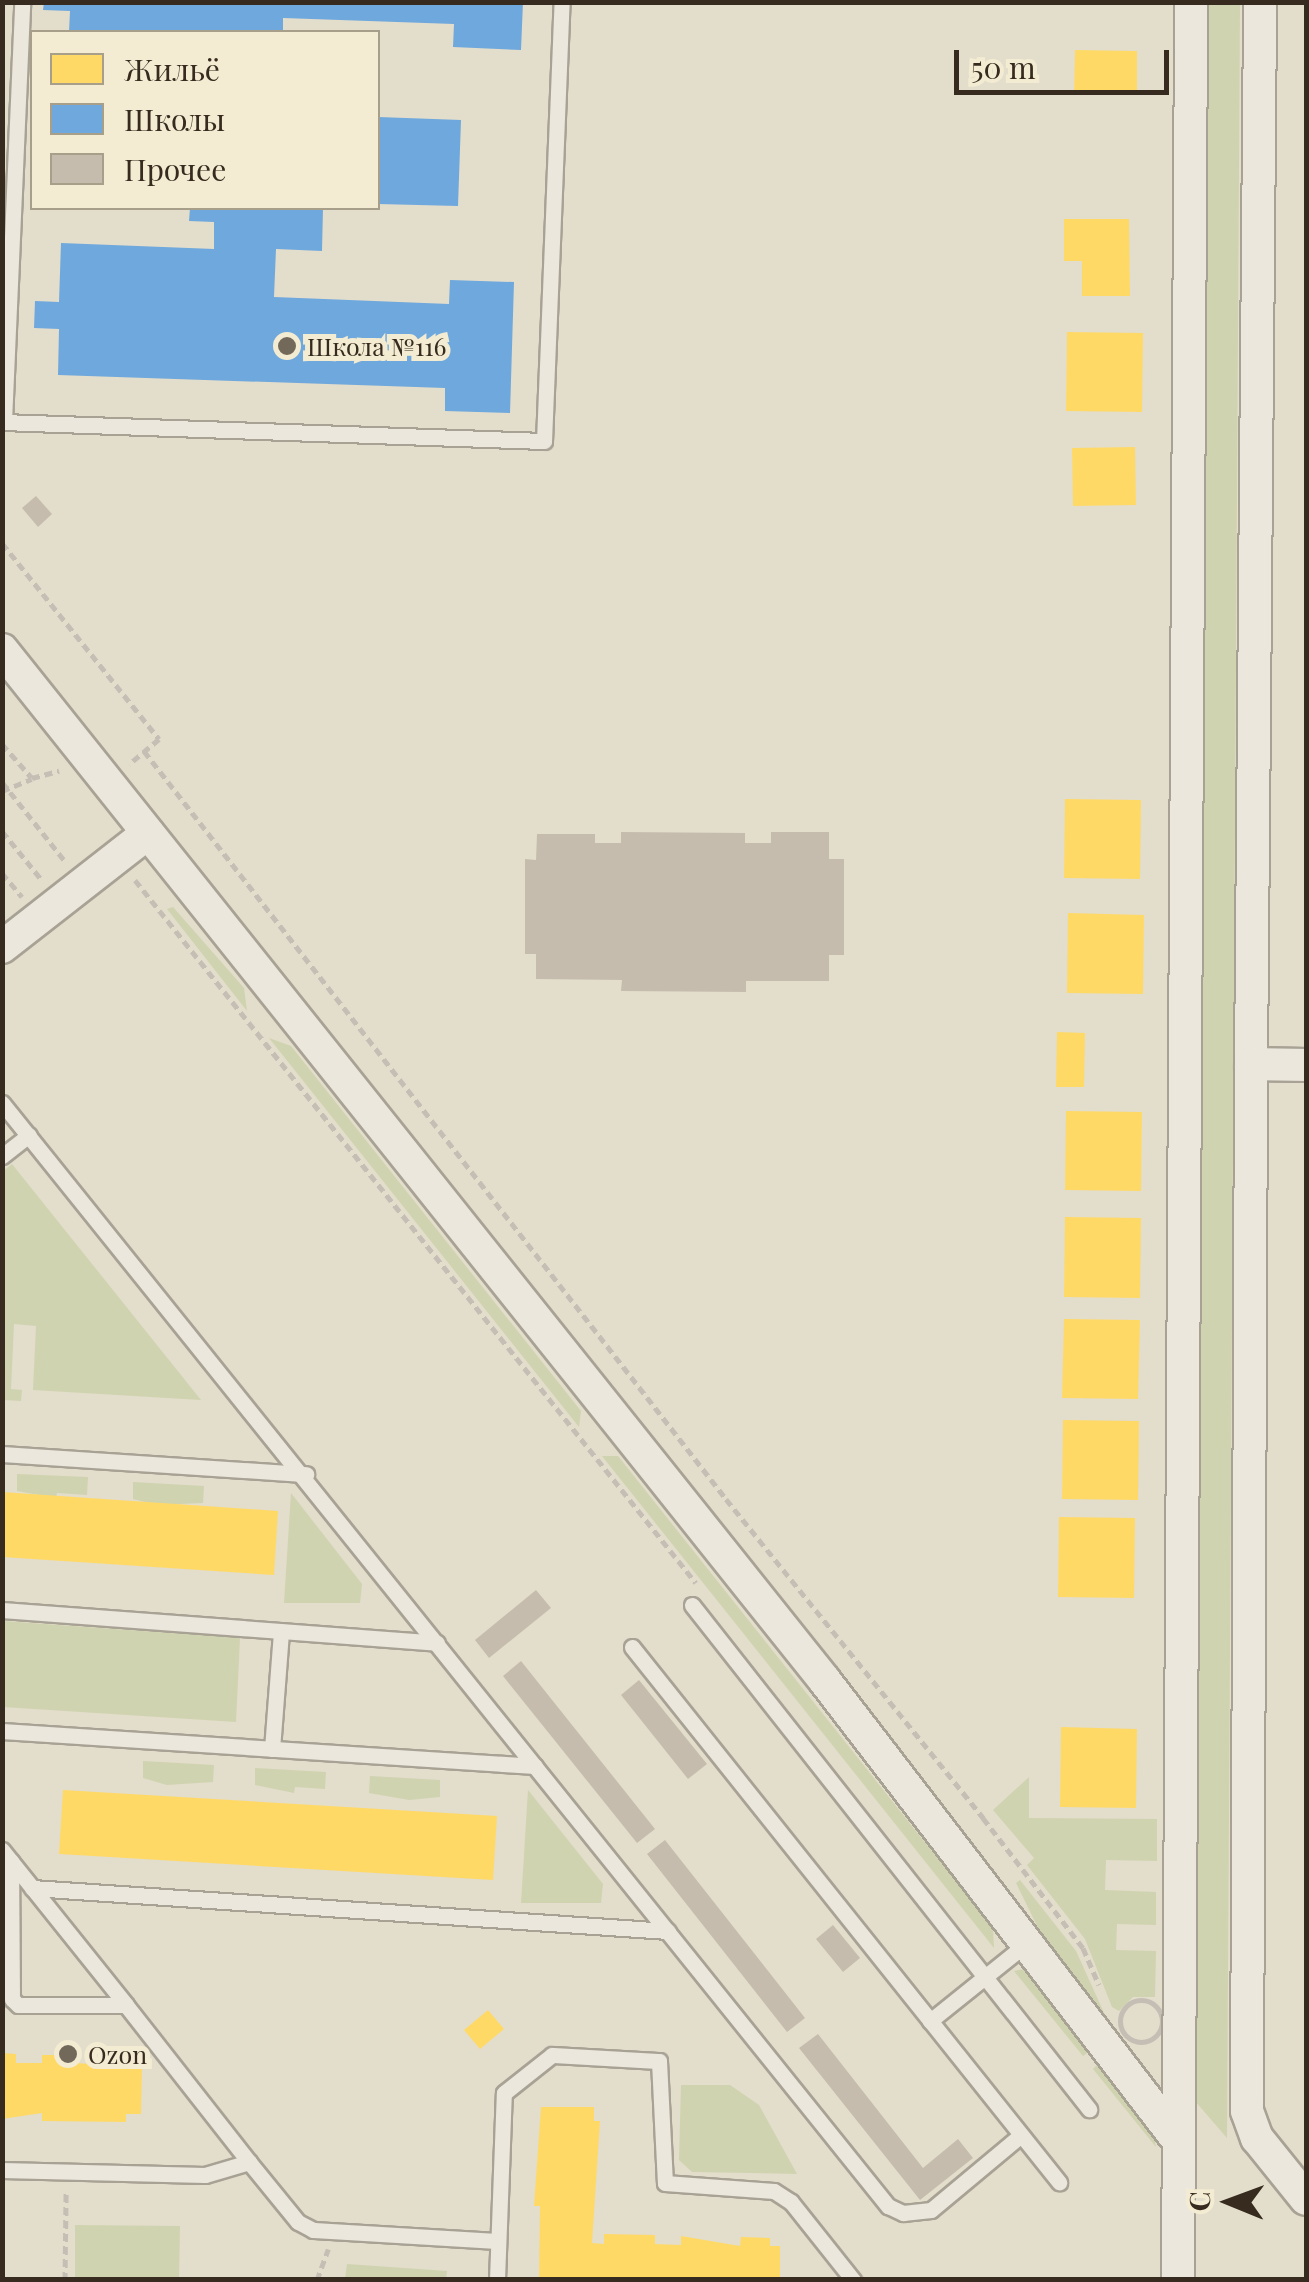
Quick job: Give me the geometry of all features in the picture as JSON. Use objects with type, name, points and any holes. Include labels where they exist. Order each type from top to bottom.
[{"type":"street","points":[[1178,2280],[1192,2]]},
{"type":"street","points":[[1260,2],[1246,2111],[1257,2138],[1306,2199]]},
{"type":"street","points":[[2,650],[1027,1943],[1177,2138]]},
{"type":"street","points":[[2,948],[148,833]]},
{"type":"street","points":[[1251,1064],[1306,1065]]},
{"type":"lane","points":[[22,2],[3,422],[544,441],[562,2]]},
{"type":"lane","points":[[2,1103],[306,1474],[888,2206],[903,2213],[931,2210],[1021,2136]]},
{"type":"lane","points":[[2,1156],[28,1135]]},
{"type":"lane","points":[[2,1454],[306,1474]]},
{"type":"lane","points":[[692,1605],[1089,2109]]},
{"type":"lane","points":[[2,1610],[437,1643]]},
{"type":"lane","points":[[272,1749],[281,1632]]},
{"type":"lane","points":[[632,1647],[1058,2182]]},
{"type":"lane","points":[[2,1731],[535,1766]]},
{"type":"lane","points":[[7,1864],[32,1888],[298,2222],[313,2230],[498,2241]]},
{"type":"lane","points":[[7,1864],[12,2000],[18,2005],[126,2006]]},
{"type":"lane","points":[[32,1888],[668,1931]]},
{"type":"lane","points":[[930,2021],[1027,1943]]},
{"type":"lane","points":[[497,2280],[502,2102],[509,2087],[544,2056],[652,2056],[663,2069],[664,2183],[774,2191],[791,2202],[853,2280]]},
{"type":"lane","points":[[2,2170],[205,2175],[250,2162]]},
{"type":"path","points":[[2,543],[159,739],[115,775]]},
{"type":"path","points":[[2,744],[32,778]]},
{"type":"path","points":[[144,751],[726,1500],[994,1832],[1083,1948],[1102,1991]]},
{"type":"path","points":[[6,790],[65,768]]},
{"type":"path","points":[[2,782],[69,866],[77,860]]},
{"type":"path","points":[[2,831],[46,885]]},
{"type":"path","points":[[117,858],[702,1590]]},
{"type":"path","points":[[1108,2005],[1130,2039],[1144,2042],[1157,2036],[1162,2016],[1154,2004],[1134,2000],[1120,2022]]},
{"type":"path","points":[[65,2280],[67,2172]]},
{"type":"green space","points":[[1240,2],[1227,2138],[1188,2093],[1199,3]]},
{"type":"green space","points":[[173,907],[244,988],[247,1011],[167,909]]},
{"type":"green space","points":[[269,1038],[291,1046],[581,1411],[579,1427]]},
{"type":"green space","points":[[12,1164],[201,1400],[33,1390],[36,1326],[14,1324],[11,1389],[22,1390],[21,1401],[3,1400],[2,1172]]},
{"type":"green space","points":[[602,1456],[618,1456],[993,1928],[994,1948]]},
{"type":"green space","points":[[17,1474],[88,1477],[87,1495],[57,1493],[56,1498],[17,1491]]},
{"type":"green space","points":[[133,1482],[204,1486],[203,1503],[157,1505],[133,1499]]},
{"type":"green space","points":[[291,1493],[362,1584],[360,1603],[284,1603]]},
{"type":"green space","points":[[3,1621],[240,1638],[236,1722],[3,1707]]},
{"type":"green space","points":[[143,1761],[214,1765],[213,1782],[167,1785],[143,1778]]},
{"type":"green space","points":[[255,1768],[326,1772],[325,1789],[295,1787],[294,1793],[255,1785]]},
{"type":"green space","points":[[370,1776],[440,1780],[440,1797],[409,1800],[369,1793]]},
{"type":"green space","points":[[1029,1777],[1029,1818],[1157,1819],[1157,1861],[1106,1860],[1105,1890],[1156,1892],[1156,1925],[1117,1924],[1116,1950],[1156,1951],[1155,1997],[1133,1997],[1119,2011],[1112,2007],[1085,1939],[1027,1865],[1034,1858],[993,1810]]},
{"type":"green space","points":[[528,1790],[603,1884],[601,1903],[521,1903]]},
{"type":"green space","points":[[1020,1880],[1076,1951],[1110,2026],[1050,1952],[1016,1883]]},
{"type":"green space","points":[[1024,1969],[1036,1978],[1093,2049],[1083,2056],[1014,1971]]},
{"type":"green space","points":[[1102,2060],[1153,2129],[1156,2147],[1093,2069]]},
{"type":"green space","points":[[681,2085],[730,2085],[759,2105],[797,2174],[692,2172],[679,2160]]},
{"type":"green space","points":[[75,2225],[180,2226],[179,2279],[75,2279]]},
{"type":"green space","points":[[347,2264],[447,2271],[446,2279],[345,2279]]},
{"type":"building: Жильё","points":[[1075,50],[1137,51],[1137,95],[1074,94]]},
{"type":"building: Жильё","points":[[1064,219],[1129,219],[1130,296],[1082,296],[1082,261],[1064,261]]},
{"type":"building: Жильё","points":[[1067,332],[1143,333],[1142,412],[1066,411]]},
{"type":"building: Жильё","points":[[1135,447],[1136,505],[1073,506],[1072,448]]},
{"type":"building: Жильё","points":[[1065,799],[1141,800],[1140,879],[1064,878]]},
{"type":"building: Жильё","points":[[1068,913],[1144,915],[1143,994],[1067,993]]},
{"type":"building: Жильё","points":[[1057,1032],[1085,1033],[1084,1087],[1056,1087]]},
{"type":"building: Жильё","points":[[1066,1111],[1142,1112],[1141,1191],[1065,1190]]},
{"type":"building: Жильё","points":[[1065,1217],[1141,1218],[1140,1298],[1064,1297]]},
{"type":"building: Жильё","points":[[1064,1319],[1140,1320],[1138,1399],[1062,1398]]},
{"type":"building: Жильё","points":[[1063,1420],[1139,1421],[1138,1500],[1062,1499]]},
{"type":"building: Жильё","points":[[2,1492],[278,1511],[274,1575],[2,1557]]},
{"type":"building: Жильё","points":[[1059,1517],[1135,1518],[1134,1598],[1058,1597]]},
{"type":"building: Жильё","points":[[1061,1727],[1137,1729],[1136,1808],[1060,1807]]},
{"type":"building: Жильё","points":[[63,1790],[497,1816],[493,1880],[59,1854]]},
{"type":"building: Жильё","points":[[488,2010],[504,2029],[480,2049],[464,2030]]},
{"type":"building: Жильё","points":[[2,2053],[16,2054],[16,2063],[42,2063],[42,2055],[76,2055],[76,2063],[89,2064],[101,2064],[101,2056],[131,2056],[131,2064],[142,2065],[141,2114],[126,2114],[126,2122],[42,2121],[42,2113],[2,2119]]},
{"type":"building: Жильё","points":[[541,2107],[594,2107],[594,2121],[600,2121],[592,2243],[604,2244],[604,2234],[655,2235],[655,2244],[681,2245],[681,2236],[740,2246],[741,2237],[770,2238],[770,2246],[780,2246],[780,2280],[539,2280],[540,2206],[534,2206]]},
{"type":"building: Школы","points":[[44,2],[523,2],[521,50],[453,47],[454,24],[283,18],[283,30],[69,30],[70,11],[43,10]]},
{"type":"building: Школы","points":[[380,117],[461,120],[458,206],[380,204]]},
{"type":"building: Школы","points":[[190,210],[323,210],[322,251],[276,249],[274,297],[449,304],[450,280],[514,282],[510,413],[445,411],[445,388],[58,375],[59,329],[34,328],[35,301],[59,302],[61,243],[214,249],[214,222],[189,221]]},
{"type":"building: Прочее","points":[[36,496],[52,514],[38,527],[22,508]]},
{"type":"building: Прочее","points":[[621,832],[745,833],[745,843],[771,843],[771,832],[829,832],[829,859],[844,859],[844,955],[829,955],[829,981],[746,981],[746,992],[621,991],[622,980],[536,979],[536,954],[525,954],[525,859],[536,860],[537,834],[595,834],[595,843],[621,843]]},
{"type":"building: Прочее","points":[[536,1590],[551,1608],[489,1658],[475,1640]]},
{"type":"building: Прочее","points":[[521,1661],[655,1829],[637,1843],[503,1676]]},
{"type":"building: Прочее","points":[[639,1680],[707,1764],[688,1779],[621,1695]]},
{"type":"building: Прочее","points":[[665,1840],[805,2018],[787,2032],[647,1854]]},
{"type":"building: Прочее","points":[[833,1925],[860,1958],[843,1972],[816,1939]]},
{"type":"building: Прочее","points":[[818,2034],[923,2168],[958,2139],[973,2158],[920,2200],[799,2048]]},
{"type":"place","name":"Школа №116","points":[[287,346]]},
{"type":"place","name":"Ozon","points":[[68,2054]]}]
